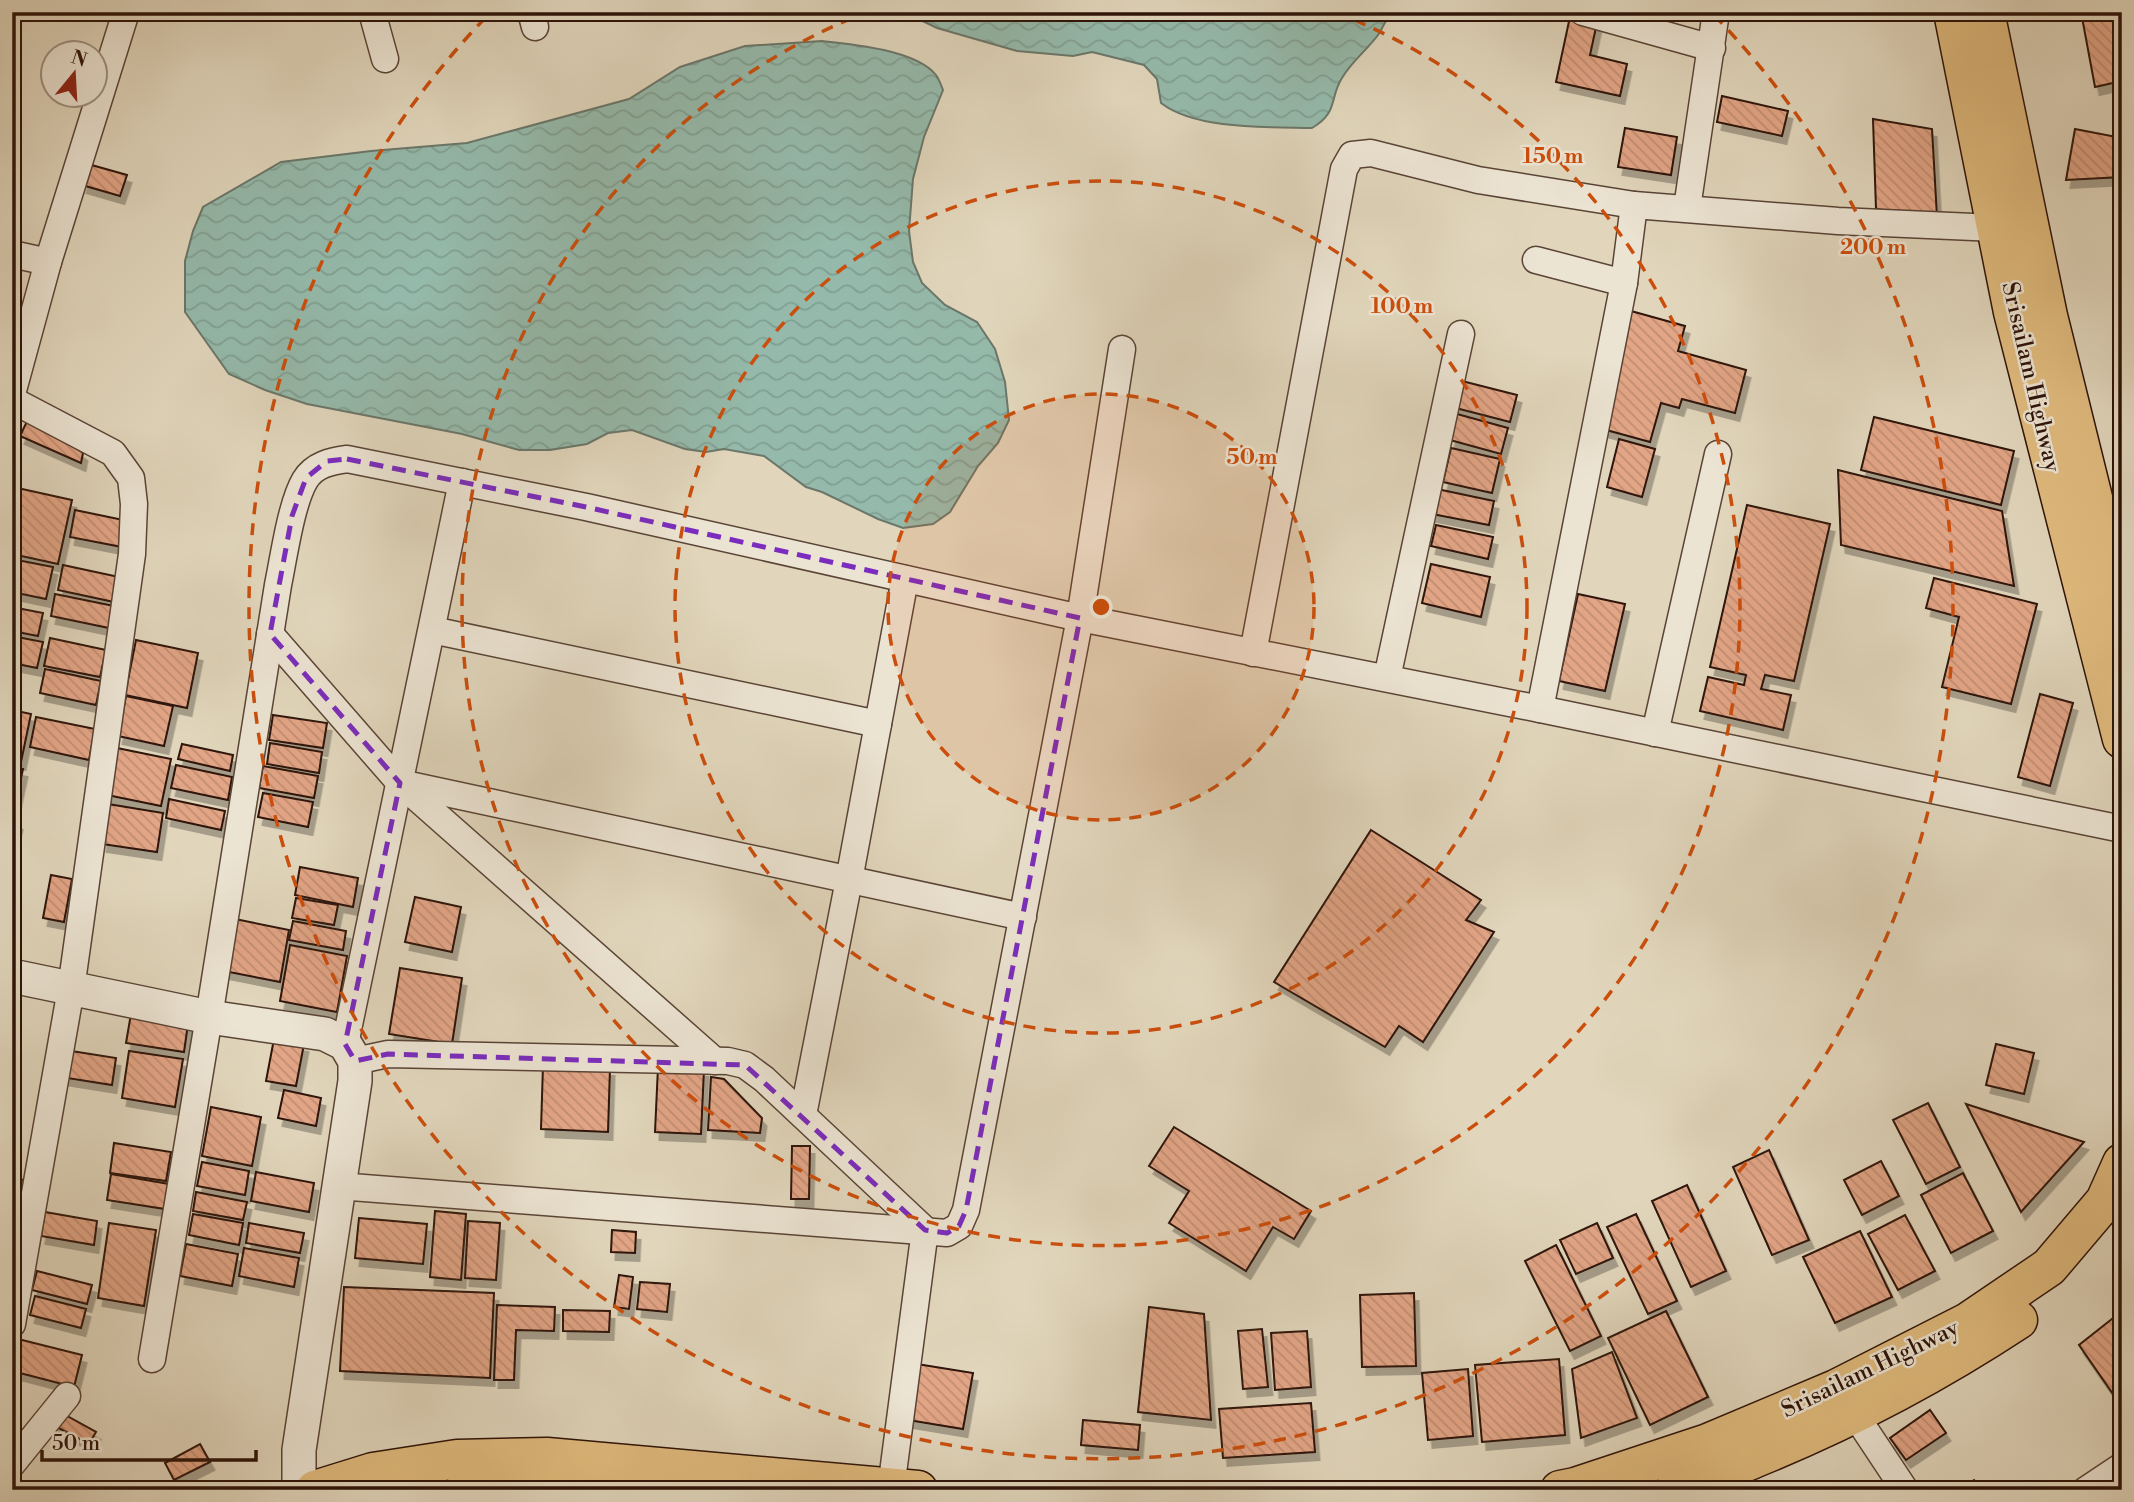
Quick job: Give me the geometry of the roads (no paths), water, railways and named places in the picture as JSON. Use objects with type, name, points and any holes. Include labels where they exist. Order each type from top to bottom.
[{"type":"highway","name":"Srisailam Highway","points":[[1954,12],[2013,312],[2113,629]]},
{"type":"highway","name":"Srisailam Highway","points":[[1985,12],[2113,629],[2122,739]]},
{"type":"highway","name":"Srisailam Highway","points":[[1674,1490],[1783,1447],[1846,1401],[2049,1267],[2105,1201],[2122,1163]]},
{"type":"highway","name":"Srisailam Highway","points":[[1560,1490],[1846,1401],[1965,1355],[2050,1298],[2104,1243],[2122,1215]]},
{"type":"highway","points":[[315,1490],[373,1472],[457,1459],[547,1457],[905,1489]]},
{"type":"highway","points":[[464,1490],[591,1486],[637,1490]]},
{"type":"street","points":[[12,394],[48,262],[127,12]]},
{"type":"street","points":[[372,12],[385,59]]},
{"type":"street","points":[[1583,12],[1712,48]]},
{"type":"street","points":[[1687,208],[1716,12]]},
{"type":"street","points":[[1253,653],[1344,169],[1352,155],[1371,153],[1478,180],[1634,205],[1838,221],[1996,228]]},
{"type":"street","points":[[1540,709],[1624,283],[1634,205]]},
{"type":"street","points":[[12,254],[48,262]]},
{"type":"street","points":[[1536,260],[1624,283]]},
{"type":"street","points":[[1387,678],[1461,334]]},
{"type":"street","points":[[338,1186],[947,1233],[959,1226],[967,1210],[1080,618],[1122,349]]},
{"type":"street","points":[[12,400],[113,453],[131,478],[134,504],[132,554],[71,989],[12,1324]]},
{"type":"street","points":[[1655,733],[1718,454]]},
{"type":"street","points":[[152,1359],[270,634],[292,516],[306,478],[327,461],[347,459],[586,507],[1080,618],[1387,678],[2122,829]]},
{"type":"street","points":[[299,1490],[299,1450],[355,1081],[350,1053],[400,783],[462,482]]},
{"type":"street","points":[[803,1115],[905,579]]},
{"type":"street","points":[[432,629],[878,724]]},
{"type":"street","points":[[270,634],[400,783],[715,1061]]},
{"type":"street","points":[[400,783],[1023,917]]},
{"type":"street","points":[[12,976],[209,1017],[325,1034],[350,1053],[715,1061],[745,1065],[764,1079],[925,1230]]},
{"type":"street","points":[[905,1489],[925,1230]]},
{"type":"street","points":[[12,1464],[67,1396]]},
{"type":"street","points":[[1846,1401],[1905,1490]]},
{"type":"street","points":[[2086,1490],[2122,1466]]},
{"type":"water","points":[[904,12],[1392,12],[1378,35],[1342,78],[1326,116],[1312,128],[1254,127],[1193,118],[1161,103],[1157,79],[1144,65],[1092,52],[1073,56],[1017,51],[937,28]]},
{"type":"water","points":[[822,41],[883,50],[914,60],[927,66],[936,75],[943,90],[924,137],[913,179],[909,231],[913,262],[922,283],[945,305],[977,322],[995,349],[1005,382],[1009,420],[998,443],[978,466],[950,512],[933,524],[903,528],[878,519],[806,487],[764,456],[724,449],[706,452],[685,449],[632,430],[608,433],[587,444],[550,450],[519,450],[462,434],[307,404],[229,374],[185,312],[185,261],[203,207],[281,162],[467,143],[629,99],[680,67],[745,46]]}]
